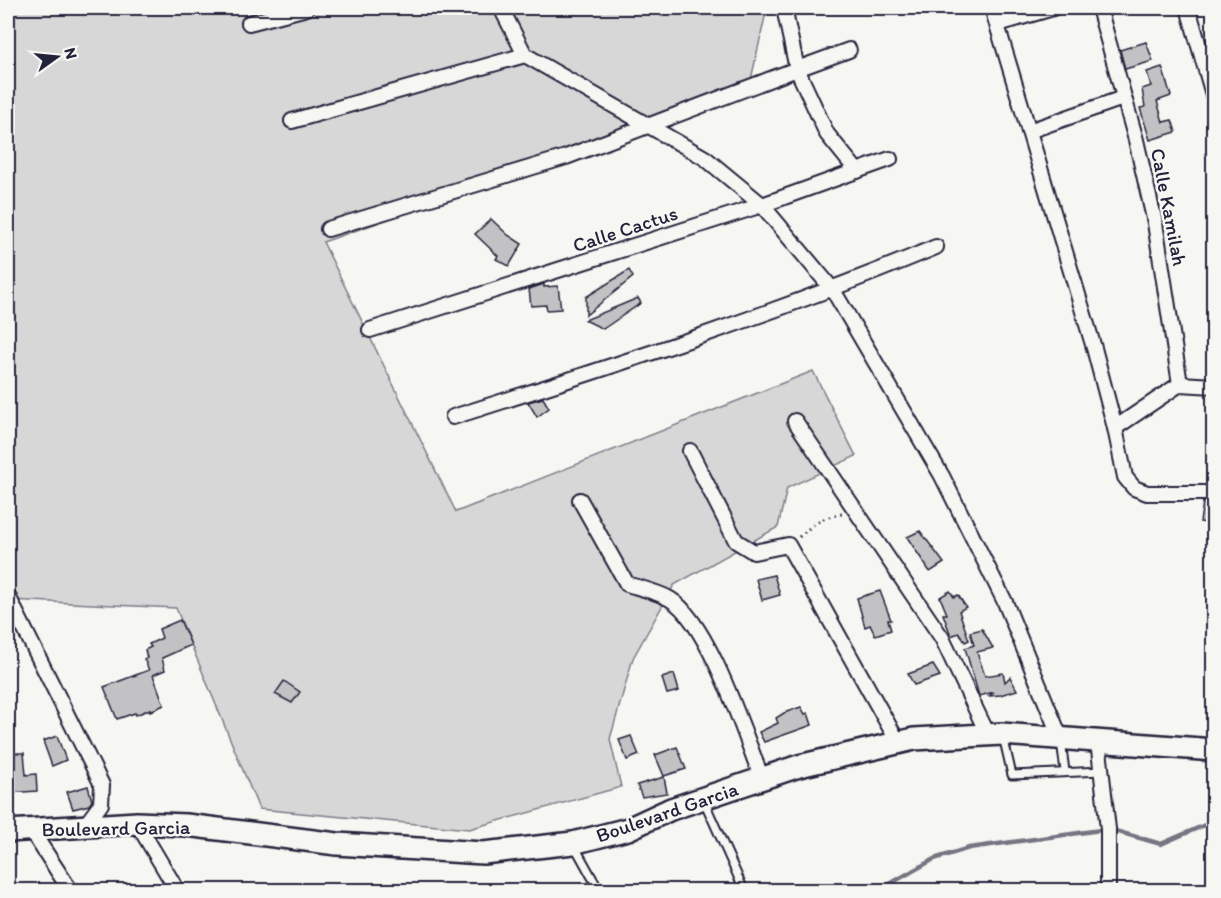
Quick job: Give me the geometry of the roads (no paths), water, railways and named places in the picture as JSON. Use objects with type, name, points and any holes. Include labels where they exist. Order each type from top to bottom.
[{"type":"main road","name":"Boulevard Garcia","points":[[8,831],[137,824],[186,825],[337,844],[483,854],[573,843],[628,829],[672,809],[799,766],[914,739],[995,734],[1214,750]]},
{"type":"street","points":[[249,23],[308,8]]},
{"type":"street","points":[[501,8],[525,54],[705,158],[762,206],[833,290],[942,476],[1005,602],[1060,737]]},
{"type":"street","points":[[784,8],[797,69],[827,134],[857,171]]},
{"type":"street","points":[[992,8],[1063,241],[1115,428],[1125,477],[1134,488],[1147,493],[1214,493]]},
{"type":"street","points":[[998,24],[1053,8]]},
{"type":"street","name":"Calle Kamilah","points":[[1099,8],[1136,140],[1155,223],[1180,384]]},
{"type":"street","points":[[1188,8],[1214,98]]},
{"type":"street","points":[[328,229],[566,157],[645,125],[849,50]]},
{"type":"street","points":[[292,121],[525,54]]},
{"type":"street","points":[[1029,131],[1123,98]]},
{"type":"street","name":"Calle Cactus","points":[[370,330],[762,206],[890,159]]},
{"type":"street","points":[[453,417],[667,350],[833,290],[936,247]]},
{"type":"street","points":[[1115,428],[1180,384],[1214,386]]},
{"type":"street","points":[[795,421],[942,638],[995,734]]},
{"type":"street","points":[[690,451],[736,541],[754,552],[788,545],[898,742]]},
{"type":"street","points":[[580,500],[627,584],[671,599],[693,621],[723,681],[762,779]]},
{"type":"street","points":[[8,596],[102,785],[101,804],[84,827]]},
{"type":"street","points":[[1098,741],[1108,829],[1108,891]]},
{"type":"street","points":[[137,824],[177,891]]},
{"type":"street","points":[[31,830],[70,891]]},
{"type":"lane","points":[[995,734],[1012,775],[1102,771]]},
{"type":"lane","points":[[1060,737],[1065,771]]},
{"type":"lane","points":[[703,799],[744,891]]},
{"type":"lane","points":[[573,843],[598,891]]},
{"type":"waterway","points":[[879,890],[934,859],[969,848],[1108,829],[1161,844],[1214,821]]}]
